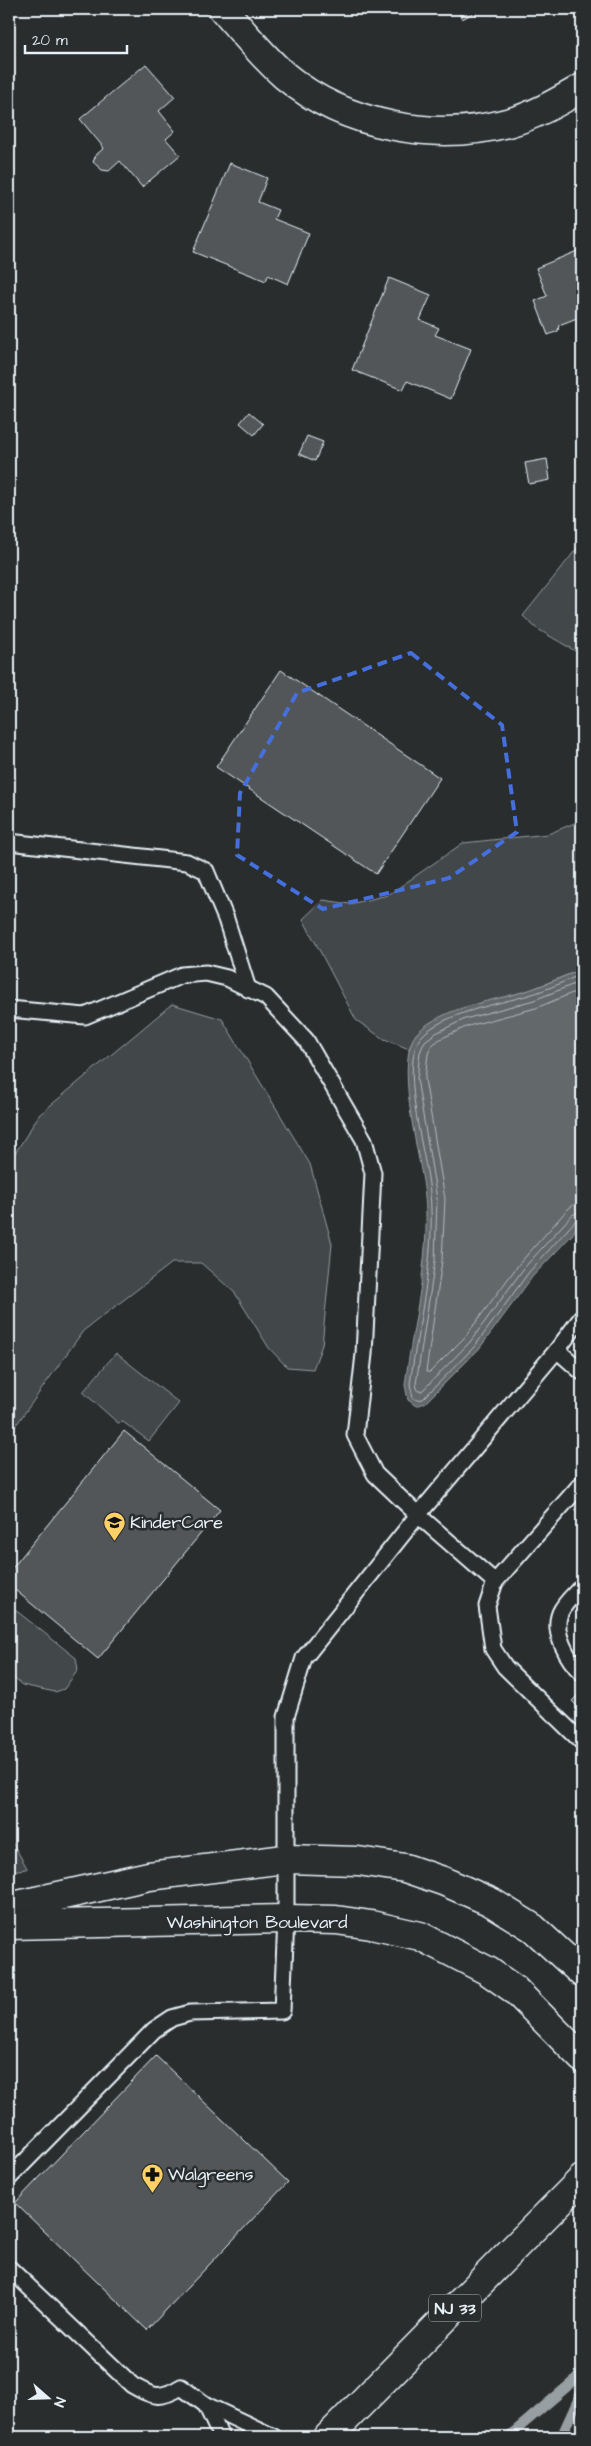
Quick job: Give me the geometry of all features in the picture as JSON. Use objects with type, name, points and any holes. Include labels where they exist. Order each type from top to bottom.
[{"type":"street","points":[[223,9],[256,49],[286,77],[323,101],[368,120],[415,130],[463,130],[510,122],[551,106],[582,88]]},
{"type":"street","points":[[9,1907],[149,1876],[286,1859],[358,1861],[405,1868],[443,1881],[491,1902],[533,1928],[582,1973]]},
{"type":"street","name":"Washington Boulevard","points":[[9,1924],[286,1919],[336,1920],[371,1925],[420,1936],[488,1971],[515,1990],[582,2058]]},
{"type":"street","name":"NJ 33","points":[[328,2437],[582,2179]]},
{"type":"lane","points":[[9,842],[187,862],[206,871],[226,919],[248,989]]},
{"type":"lane","points":[[9,1009],[85,1016],[182,975],[206,973],[227,978],[266,997],[306,1040],[364,1140],[372,1173],[364,1354],[355,1435],[374,1474],[418,1516],[495,1582]]},
{"type":"lane","points":[[9,2178],[154,2030],[172,2018],[190,2013],[282,2011],[286,1919],[286,1717],[304,1658],[418,1516],[558,1350],[582,1317]]},
{"type":"lane","points":[[558,1350],[582,1372]]},
{"type":"lane","points":[[582,1484],[495,1582],[487,1606],[493,1649],[505,1667],[582,1742]]},
{"type":"lane","points":[[582,1586],[560,1613],[558,1627],[563,1644],[582,1673]]},
{"type":"lane","points":[[9,2268],[132,2385],[147,2394],[166,2396],[181,2387],[206,2405],[274,2437]]},
{"type":"lane","points":[[206,2405],[221,2437]]},
{"type":"highlighted area","points":[[411,653],[502,725],[517,832],[449,878],[323,909],[237,855],[240,793],[297,693]]},
{"type":"shaded area","points":[[582,542],[582,655],[536,628],[523,616]]},
{"type":"shaded area","points":[[582,820],[582,969],[530,990],[461,1009],[430,1023],[416,1034],[409,1049],[382,1038],[356,1020],[303,919],[323,900],[350,904],[388,895],[463,843],[548,834]]},
{"type":"shaded area","points":[[172,1004],[222,1019],[310,1164],[332,1244],[322,1345],[313,1369],[287,1367],[269,1348],[235,1293],[201,1263],[172,1263],[83,1331],[9,1435],[9,1163],[39,1115]]},
{"type":"shaded area","points":[[116,1353],[179,1403],[149,1441],[123,1422],[118,1423],[83,1392]]},
{"type":"shaded area","points":[[9,1605],[76,1658],[78,1670],[64,1689],[55,1692],[22,1685],[9,1674]]},
{"type":"shaded area","points":[[9,1837],[27,1868],[27,1869],[9,1871]]},
{"type":"water","points":[[582,969],[582,1220],[572,1235],[533,1276],[479,1349],[425,1403],[416,1406],[408,1400],[405,1385],[421,1283],[426,1231],[426,1205],[409,1104],[407,1082],[410,1045],[417,1033],[441,1016],[470,1005],[529,990]]},
{"type":"building","points":[[457,9],[481,9],[462,19]]},
{"type":"building","points":[[146,64],[175,97],[159,111],[175,131],[166,139],[180,155],[142,187],[120,161],[109,171],[102,170],[93,162],[96,155],[104,148],[80,119]]},
{"type":"building","points":[[230,163],[267,178],[258,202],[278,210],[274,219],[309,233],[288,284],[268,275],[266,281],[193,252]]},
{"type":"building","points":[[582,249],[582,316],[559,325],[558,331],[548,335],[535,301],[547,296],[536,268]]},
{"type":"building","points":[[389,278],[431,295],[420,320],[439,328],[435,335],[471,349],[451,399],[407,381],[403,390],[352,370]]},
{"type":"building","points":[[249,412],[263,424],[254,435],[240,423]]},
{"type":"building","points":[[307,436],[323,442],[315,461],[299,454]]},
{"type":"building","points":[[547,459],[550,480],[529,484],[525,463]]},
{"type":"building","points":[[281,670],[440,778],[376,874],[216,767]]},
{"type":"building","name":"KinderCare","points":[[124,1431],[220,1510],[98,1659],[9,1585],[9,1572]]},
{"type":"building","points":[[582,1691],[582,1711],[572,1701]]},
{"type":"building","name":"Walgreens","points":[[156,2056],[288,2182],[147,2330],[15,2203]]},
{"type":"waterway","points":[[508,2437],[582,2374]]},
{"type":"waterway","points":[[561,2437],[582,2391]]},
{"type":"place","name":"KinderCare","points":[[114,1541]]},
{"type":"place","name":"Walgreens","points":[[152,2193]]}]
